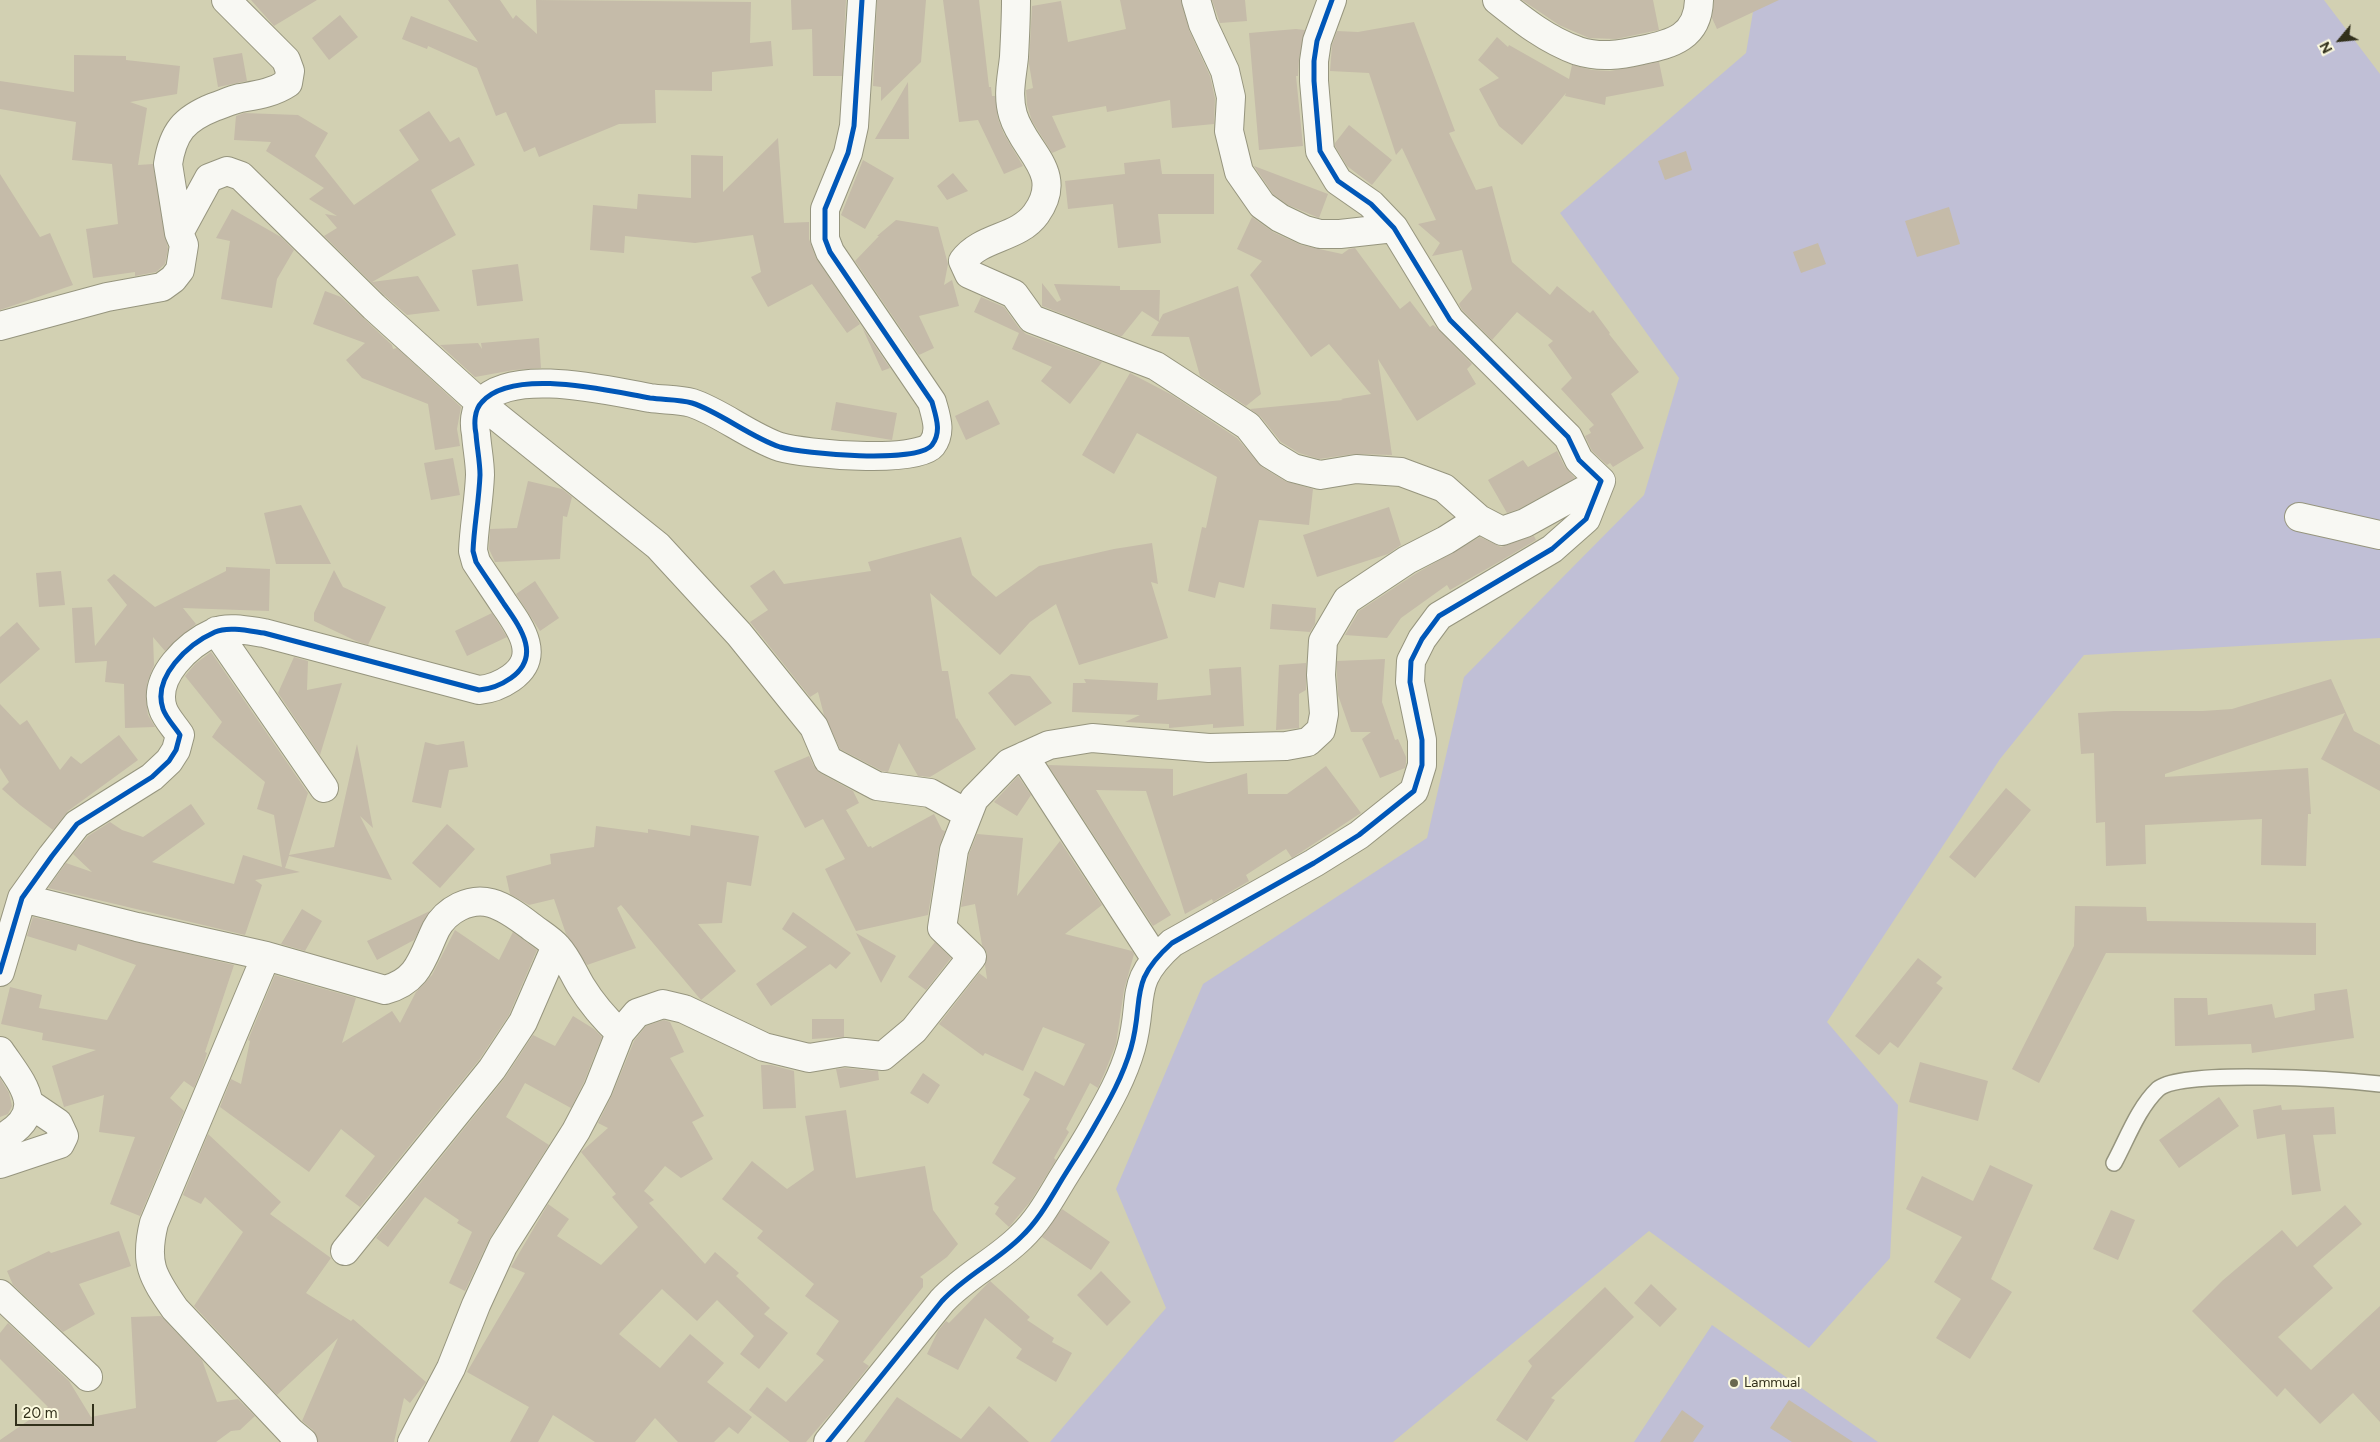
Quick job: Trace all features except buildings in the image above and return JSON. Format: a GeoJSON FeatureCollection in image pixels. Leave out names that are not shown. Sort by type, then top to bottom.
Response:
{"type":"FeatureCollection","features":[{"type":"Feature","properties":{"kind":"street"},"geometry":{"type":"LineString","coordinates":[[0,326],[107,296],[162,287],[180,270],[184,245],[180,233],[168,164],[175,138],[181,127],[200,112],[236,99],[277,91],[288,83],[290,70],[286,60],[226,0]]}},
{"type":"Feature","properties":{"kind":"street"},"geometry":{"type":"LineString","coordinates":[[0,972],[22,898],[77,824],[152,777],[170,762],[180,735],[163,709],[162,697],[165,680],[169,669],[178,658],[216,631],[236,630],[264,633],[479,690],[492,689],[517,674],[526,663],[527,654],[524,636],[476,562],[473,551],[480,476],[476,414],[480,403],[490,394],[503,388],[520,385],[557,384],[590,387],[692,403],[765,441],[795,450],[896,456],[918,454],[931,447],[938,436],[937,421],[932,402],[830,252],[825,239],[825,209],[848,153],[854,126],[862,0]]}},
{"type":"Feature","properties":{"kind":"street"},"geometry":{"type":"LineString","coordinates":[[1016,0],[1016,33],[1009,91],[1013,114],[1020,132],[1045,169],[1046,192],[1043,204],[1023,227],[971,250],[963,261],[969,274],[1014,294],[1032,319],[1156,366],[1248,426],[1270,454],[1293,468],[1320,475],[1356,468],[1401,472],[1444,488],[1478,519],[1502,531],[1525,523],[1601,481]]}},
{"type":"Feature","properties":{"kind":"street"},"geometry":{"type":"LineString","coordinates":[[1196,0],[1203,24],[1226,71],[1231,97],[1229,131],[1239,172],[1262,205],[1280,218],[1304,230],[1320,234],[1340,234],[1394,228]]}},
{"type":"Feature","properties":{"kind":"street"},"geometry":{"type":"LineString","coordinates":[[1332,0],[1317,41],[1314,61],[1320,151],[1338,181],[1371,204],[1394,228],[1450,320],[1568,437],[1579,460],[1601,481]]}},
{"type":"Feature","properties":{"kind":"street"},"geometry":{"type":"LineString","coordinates":[[1497,0],[1523,21],[1560,43],[1592,54],[1608,56],[1672,44],[1691,26],[1699,0]]}},
{"type":"Feature","properties":{"kind":"street"},"geometry":{"type":"LineString","coordinates":[[180,233],[209,178],[227,171],[241,176],[374,308],[480,403],[658,546],[739,634],[814,727],[828,760],[877,786],[930,792],[968,814]]}},
{"type":"Feature","properties":{"kind":"street"},"geometry":{"type":"LineString","coordinates":[[828,1442],[953,1289],[1008,1249],[1039,1217],[1094,1128],[1117,1084],[1131,1047],[1138,996],[1145,973],[1155,958],[1172,943],[1314,863],[1359,835],[1414,791],[1422,765],[1422,740],[1410,682],[1412,661],[1422,639],[1439,616],[1552,549],[1586,519],[1601,481]]}},
{"type":"Feature","properties":{"kind":"street"},"geometry":{"type":"LineString","coordinates":[[2300,517],[2380,535]]}},
{"type":"Feature","properties":{"kind":"street"},"geometry":{"type":"LineString","coordinates":[[412,1442],[451,1368],[476,1305],[503,1246],[576,1131],[598,1089],[620,1033],[637,1013],[664,1004],[684,1009],[764,1047],[809,1058],[845,1052],[883,1056],[914,1030],[972,957],[942,928],[954,850],[974,798],[1009,763],[1050,744],[1092,738],[1209,748],[1286,746],[1308,742],[1321,730],[1324,714],[1321,675],[1323,641],[1347,600],[1407,560],[1446,540],[1478,519]]}},
{"type":"Feature","properties":{"kind":"street"},"geometry":{"type":"LineString","coordinates":[[216,631],[324,788]]}},
{"type":"Feature","properties":{"kind":"street"},"geometry":{"type":"LineString","coordinates":[[1024,756],[1155,958]]}},
{"type":"Feature","properties":{"kind":"street"},"geometry":{"type":"LineString","coordinates":[[22,898],[137,927],[266,956],[386,990],[400,986],[412,977],[440,922],[457,907],[475,902],[491,903],[518,917],[556,946],[569,962],[581,986],[599,1013],[620,1033]]}},
{"type":"Feature","properties":{"kind":"street"},"geometry":{"type":"LineString","coordinates":[[345,1251],[492,1069],[524,1022],[556,946]]}},
{"type":"Feature","properties":{"kind":"street"},"geometry":{"type":"LineString","coordinates":[[266,956],[154,1223],[150,1239],[149,1263],[159,1286],[175,1309],[291,1432],[303,1442]]}},
{"type":"Feature","properties":{"kind":"street"},"geometry":{"type":"LineString","coordinates":[[0,1051],[26,1091],[30,1104],[28,1114],[20,1124],[11,1133],[0,1139]]}},
{"type":"Feature","properties":{"kind":"street"},"geometry":{"type":"LineString","coordinates":[[0,1164],[60,1144],[64,1136],[58,1124],[30,1104]]}},
{"type":"Feature","properties":{"kind":"street"},"geometry":{"type":"LineString","coordinates":[[0,1294],[88,1378]]}},
{"type":"Feature","properties":{"kind":"lane"},"geometry":{"type":"LineString","coordinates":[[2114,1163],[2147,1102],[2160,1087],[2182,1079],[2306,1077],[2380,1084]]}},
{"type":"Feature","properties":{"kind":"shaded area"},"geometry":{"type":"Polygon","coordinates":[[[1755,0],[2324,0],[2380,74],[2380,638],[2084,655],[2000,759],[1827,1022],[1898,1105],[1890,1258],[1809,1348],[1649,1231],[1393,1442],[1050,1442],[1166,1308],[1116,1189],[1203,984],[1427,838],[1464,677],[1644,495],[1679,378],[1560,213],[1746,53],[1755,0]]]}},
{"type":"Feature","properties":{"kind":"shaded area","name":"Lammual"},"geometry":{"type":"Polygon","coordinates":[[[1712,1325],[1878,1442],[1634,1442],[1712,1325]]]}},
{"type":"Feature","properties":{"kind":"cycle path"},"geometry":{"type":"LineString","coordinates":[[0,972],[22,898],[77,824],[152,777],[169,761],[176,750],[180,735],[163,709],[161,697],[163,685],[175,663],[184,653],[205,637],[226,629],[264,633],[479,690],[500,685],[520,669],[527,651],[525,641],[516,622],[476,562],[473,551],[480,475],[475,417],[479,405],[496,391],[516,386],[562,384],[650,398],[677,400],[703,407],[769,443],[793,450],[859,456],[884,456],[922,451],[932,445],[937,435],[932,402],[830,252],[825,239],[825,209],[848,153],[854,126],[862,0]]}},
{"type":"Feature","properties":{"kind":"cycle path"},"geometry":{"type":"LineString","coordinates":[[828,1442],[942,1301],[961,1284],[1012,1246],[1027,1231],[1043,1210],[1090,1134],[1120,1078],[1131,1048],[1143,981],[1158,957],[1172,943],[1314,863],[1359,835],[1414,791],[1422,765],[1422,740],[1410,682],[1411,661],[1422,639],[1439,616],[1552,549],[1586,519],[1601,481],[1579,460],[1568,437],[1450,320],[1394,228],[1371,204],[1338,181],[1320,151],[1314,61],[1317,41],[1332,0]]}},
{"type":"Feature","properties":{"kind":"place","name":"Lammual"},"geometry":{"type":"Point","coordinates":[1734,1383]}}]}
